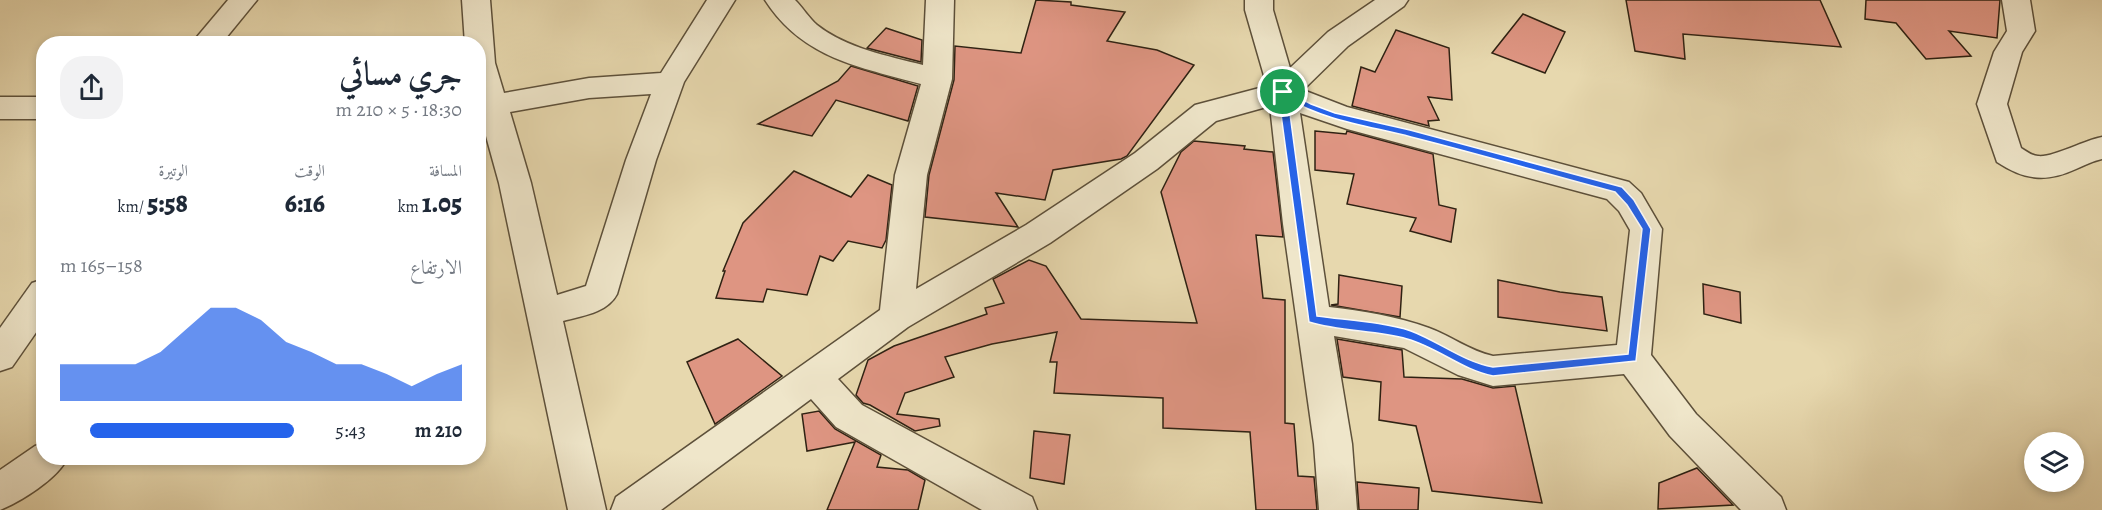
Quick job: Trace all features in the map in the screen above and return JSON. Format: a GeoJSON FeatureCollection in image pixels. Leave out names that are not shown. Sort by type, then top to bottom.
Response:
{"type":"FeatureCollection","features":[{"type":"Feature","properties":{"kind":"street"},"geometry":{"type":"LineString","coordinates":[[212,36],[243,0]]}},
{"type":"Feature","properties":{"kind":"street"},"geometry":{"type":"LineString","coordinates":[[476,0],[478,36]]}},
{"type":"Feature","properties":{"kind":"street"},"geometry":{"type":"LineString","coordinates":[[544,313],[592,299],[600,294],[641,160],[670,82],[721,0]]}},
{"type":"Feature","properties":{"kind":"street"},"geometry":{"type":"LineString","coordinates":[[779,0],[792,17],[812,36],[850,52],[937,79]]}},
{"type":"Feature","properties":{"kind":"street"},"geometry":{"type":"LineString","coordinates":[[896,317],[911,175],[937,79],[940,0]]}},
{"type":"Feature","properties":{"kind":"street"},"geometry":{"type":"LineString","coordinates":[[630,510],[896,317],[1038,234],[1146,161],[1206,113],[1283,92],[1338,39],[1395,0]]}},
{"type":"Feature","properties":{"kind":"street"},"geometry":{"type":"LineString","coordinates":[[2016,0],[2021,31],[2008,52],[1992,104],[2008,154],[2029,166],[2047,169],[2093,149],[2102,148]]}},
{"type":"Feature","properties":{"kind":"street"},"geometry":{"type":"LineString","coordinates":[[1254,3],[1283,92],[1313,319],[1333,444],[1338,510]]}},
{"type":"Feature","properties":{"kind":"street"},"geometry":{"type":"LineString","coordinates":[[490,123],[589,88],[670,82]]}},
{"type":"Feature","properties":{"kind":"street"},"geometry":{"type":"LineString","coordinates":[[1283,92],[1308,106],[1334,116],[1410,133],[1618,190],[1630,202],[1647,229],[1633,358],[1683,425],[1767,510]]}},
{"type":"Feature","properties":{"kind":"street"},"geometry":{"type":"LineString","coordinates":[[486,99],[490,123],[515,183],[587,510]]}},
{"type":"Feature","properties":{"kind":"street"},"geometry":{"type":"LineString","coordinates":[[0,108],[36,108]]}},
{"type":"Feature","properties":{"kind":"street"},"geometry":{"type":"LineString","coordinates":[[0,356],[36,304]]}},
{"type":"Feature","properties":{"kind":"street"},"geometry":{"type":"LineString","coordinates":[[1313,319],[1407,334],[1480,369],[1493,371],[1633,358]]}},
{"type":"Feature","properties":{"kind":"street"},"geometry":{"type":"LineString","coordinates":[[812,376],[849,416],[1018,510]]}},
{"type":"Feature","properties":{"kind":"street"},"geometry":{"type":"LineString","coordinates":[[0,492],[38,465]]}},
{"type":"Feature","properties":{"kind":"building"},"geometry":{"type":"Polygon","coordinates":[[[1036,0],[1071,2],[1071,5],[1125,12],[1107,41],[1157,50],[1194,65],[1127,156],[1121,159],[1053,170],[1045,200],[996,193],[1018,227],[925,217],[929,175],[954,80],[955,46],[1021,53],[1036,0]]]}},
{"type":"Feature","properties":{"kind":"building"},"geometry":{"type":"Polygon","coordinates":[[[1626,0],[1820,0],[1841,47],[1683,34],[1685,59],[1635,51],[1626,0]]]}},
{"type":"Feature","properties":{"kind":"building"},"geometry":{"type":"Polygon","coordinates":[[[1866,0],[2000,0],[1997,38],[1949,31],[1971,56],[1926,59],[1896,23],[1865,19],[1866,0]]]}},
{"type":"Feature","properties":{"kind":"building"},"geometry":{"type":"Polygon","coordinates":[[[1523,14],[1565,32],[1545,73],[1492,53],[1523,14]]]}},
{"type":"Feature","properties":{"kind":"building"},"geometry":{"type":"Polygon","coordinates":[[[886,28],[922,40],[921,62],[867,48],[886,28]]]}},
{"type":"Feature","properties":{"kind":"building"},"geometry":{"type":"Polygon","coordinates":[[[1396,30],[1449,48],[1452,100],[1428,97],[1439,120],[1428,121],[1429,126],[1352,106],[1361,67],[1375,72],[1396,30]]]}},
{"type":"Feature","properties":{"kind":"building"},"geometry":{"type":"Polygon","coordinates":[[[851,66],[918,86],[908,121],[836,100],[812,136],[758,124],[838,81],[851,66]]]}},
{"type":"Feature","properties":{"kind":"building"},"geometry":{"type":"Polygon","coordinates":[[[1315,131],[1346,134],[1347,131],[1433,154],[1439,205],[1456,209],[1451,242],[1410,231],[1416,218],[1347,204],[1354,174],[1315,170],[1315,131]]]}},
{"type":"Feature","properties":{"kind":"building"},"geometry":{"type":"Polygon","coordinates":[[[1194,141],[1245,146],[1244,149],[1273,152],[1283,237],[1256,235],[1263,298],[1285,300],[1285,423],[1294,424],[1298,476],[1314,477],[1317,510],[1256,510],[1250,432],[1163,428],[1163,398],[1054,393],[1057,362],[1050,362],[1057,332],[992,344],[945,357],[954,377],[905,393],[897,414],[939,419],[940,426],[915,431],[863,403],[856,395],[868,360],[894,346],[987,314],[985,308],[1004,303],[993,279],[1029,260],[1046,266],[1081,319],[1197,323],[1161,192],[1181,152],[1194,141]]]}},
{"type":"Feature","properties":{"kind":"building"},"geometry":{"type":"Polygon","coordinates":[[[794,171],[851,197],[868,175],[892,185],[886,240],[882,248],[848,241],[833,261],[820,256],[807,295],[767,289],[763,302],[716,298],[725,271],[723,271],[743,223],[794,171]]]}},
{"type":"Feature","properties":{"kind":"building"},"geometry":{"type":"Polygon","coordinates":[[[1339,275],[1402,286],[1400,317],[1331,305],[1338,304],[1339,275]]]}},
{"type":"Feature","properties":{"kind":"building"},"geometry":{"type":"Polygon","coordinates":[[[1498,280],[1560,292],[1602,297],[1607,331],[1498,317],[1498,280]]]}},
{"type":"Feature","properties":{"kind":"building"},"geometry":{"type":"Polygon","coordinates":[[[1703,284],[1740,292],[1741,323],[1704,314],[1703,284]]]}},
{"type":"Feature","properties":{"kind":"building"},"geometry":{"type":"Polygon","coordinates":[[[738,339],[782,376],[715,424],[687,362],[738,339]]]}},
{"type":"Feature","properties":{"kind":"building"},"geometry":{"type":"Polygon","coordinates":[[[1337,339],[1402,350],[1404,377],[1462,379],[1493,388],[1515,386],[1542,503],[1432,491],[1416,426],[1379,420],[1381,382],[1343,377],[1337,339]]]}},
{"type":"Feature","properties":{"kind":"building"},"geometry":{"type":"Polygon","coordinates":[[[819,411],[835,429],[881,455],[877,467],[908,470],[925,480],[918,510],[827,510],[855,442],[807,451],[802,414],[819,411]]]}},
{"type":"Feature","properties":{"kind":"building"},"geometry":{"type":"Polygon","coordinates":[[[1034,431],[1070,435],[1064,484],[1030,478],[1034,431]]]}},
{"type":"Feature","properties":{"kind":"building"},"geometry":{"type":"Polygon","coordinates":[[[1697,468],[1733,505],[1658,509],[1659,483],[1697,468]]]}},
{"type":"Feature","properties":{"kind":"building"},"geometry":{"type":"Polygon","coordinates":[[[1357,482],[1419,488],[1418,510],[1359,510],[1357,482]]]}},
{"type":"Feature","properties":{"kind":"route"},"geometry":{"type":"LineString","coordinates":[[1283,92],[1308,106],[1334,116],[1410,133],[1618,190],[1630,202],[1647,229],[1633,358],[1493,371],[1480,369],[1407,334],[1313,319],[1283,92]]}}]}
